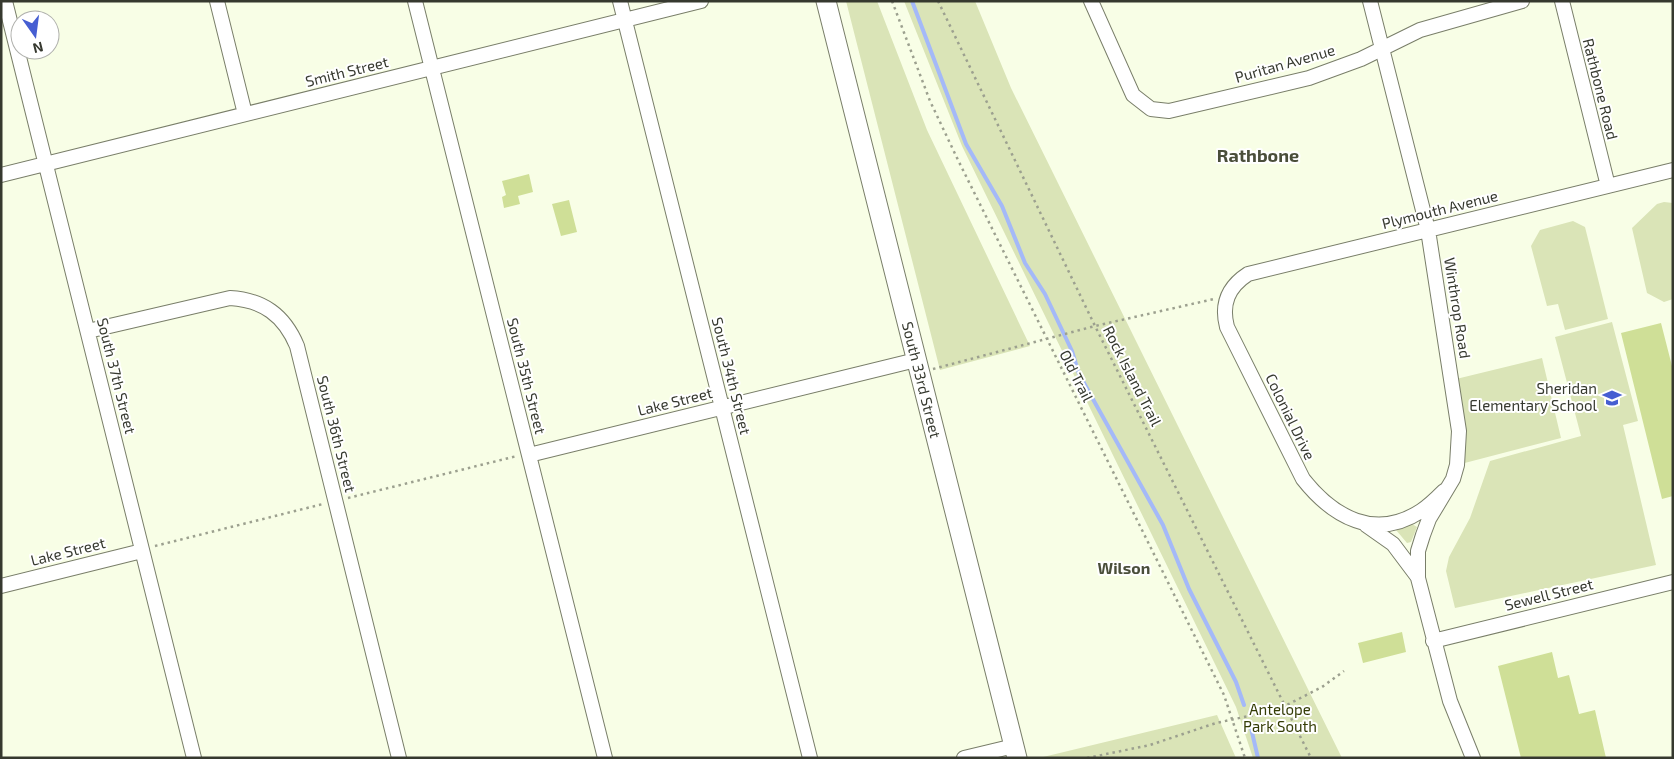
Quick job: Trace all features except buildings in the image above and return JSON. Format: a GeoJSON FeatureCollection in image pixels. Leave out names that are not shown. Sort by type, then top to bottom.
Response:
{"type":"FeatureCollection","features":[{"type":"Feature","properties":{"kind":"main road","name":"South 33rd Street"},"geometry":{"type":"LineString","coordinates":[[826,1],[1015,752]]}},
{"type":"Feature","properties":{"kind":"street","name":"South 37th Street"},"geometry":{"type":"LineString","coordinates":[[5,1],[194,758]]}},
{"type":"Feature","properties":{"kind":"street"},"geometry":{"type":"LineString","coordinates":[[216,1],[245,114]]}},
{"type":"Feature","properties":{"kind":"street","name":"South 35th Street"},"geometry":{"type":"LineString","coordinates":[[415,1],[605,758]]}},
{"type":"Feature","properties":{"kind":"street","name":"South 34th Street"},"geometry":{"type":"LineString","coordinates":[[620,1],[810,758]]}},
{"type":"Feature","properties":{"kind":"street","name":"Smith Street"},"geometry":{"type":"LineString","coordinates":[[1,175],[700,1]]}},
{"type":"Feature","properties":{"kind":"street","name":"Puritan Avenue"},"geometry":{"type":"LineString","coordinates":[[1091,1],[1129,88],[1139,102],[1151,109],[1169,112],[1309,78],[1382,49],[1420,30],[1447,20],[1522,1]]}},
{"type":"Feature","properties":{"kind":"street","name":"Winthrop Road"},"geometry":{"type":"LineString","coordinates":[[1370,1],[1428,230],[1459,431],[1458,465],[1429,519],[1420,543],[1416,564],[1433,641],[1454,712],[1473,758]]}},
{"type":"Feature","properties":{"kind":"street","name":"Rathbone Road"},"geometry":{"type":"LineString","coordinates":[[1562,1],[1608,186]]}},
{"type":"Feature","properties":{"kind":"street","name":"Plymouth Avenue"},"geometry":{"type":"LineString","coordinates":[[1227,297],[1237,281],[1248,274],[1673,170]]}},
{"type":"Feature","properties":{"kind":"street","name":"Colonial Drive"},"geometry":{"type":"LineString","coordinates":[[1227,297],[1224,315],[1227,327],[1303,479],[1314,494],[1337,513],[1363,523],[1393,544],[1418,578]]}},
{"type":"Feature","properties":{"kind":"street","name":"South 36th Street"},"geometry":{"type":"LineString","coordinates":[[88,331],[230,298],[246,299],[261,304],[284,321],[297,346],[399,758]]}},
{"type":"Feature","properties":{"kind":"street","name":"Lake Street"},"geometry":{"type":"LineString","coordinates":[[529,455],[722,408],[917,366]]}},
{"type":"Feature","properties":{"kind":"street","name":"Colonial Drive"},"geometry":{"type":"LineString","coordinates":[[1363,523],[1381,524],[1403,520],[1422,511],[1444,491]]}},
{"type":"Feature","properties":{"kind":"street","name":"Lake Street"},"geometry":{"type":"LineString","coordinates":[[1,586],[142,551]]}},
{"type":"Feature","properties":{"kind":"street","name":"Sewell Street"},"geometry":{"type":"LineString","coordinates":[[1433,641],[1673,582]]}},
{"type":"Feature","properties":{"kind":"street"},"geometry":{"type":"LineString","coordinates":[[964,758],[1015,752]]}},
{"type":"Feature","properties":{"kind":"path","name":"Old Trail"},"geometry":{"type":"LineString","coordinates":[[892,1],[930,100],[1045,340],[1208,662],[1233,720],[1244,758]]}},
{"type":"Feature","properties":{"kind":"path","name":"Rock Island Trail"},"geometry":{"type":"LineString","coordinates":[[938,1],[1095,326],[1311,758]]}},
{"type":"Feature","properties":{"kind":"path"},"geometry":{"type":"LineString","coordinates":[[917,366],[1045,340],[1095,326],[1227,297]]}},
{"type":"Feature","properties":{"kind":"path"},"geometry":{"type":"LineString","coordinates":[[1087,758],[1150,745],[1216,723],[1266,714],[1322,688],[1344,670]]}},
{"type":"Feature","properties":{"kind":"green space"},"geometry":{"type":"Polygon","coordinates":[[[846,1],[877,1],[927,130],[1030,346],[940,370],[846,1]]]}},
{"type":"Feature","properties":{"kind":"green space","name":"Antelope Park South"},"geometry":{"type":"Polygon","coordinates":[[[904,1],[975,1],[1011,88],[1342,758],[1253,758],[1236,707],[962,146],[904,1]]]}},
{"type":"Feature","properties":{"kind":"green space"},"geometry":{"type":"Polygon","coordinates":[[[1664,202],[1673,203],[1673,299],[1664,302],[1647,293],[1632,228],[1657,204],[1664,202]]]}},
{"type":"Feature","properties":{"kind":"green space"},"geometry":{"type":"Polygon","coordinates":[[[1573,221],[1585,227],[1608,319],[1565,330],[1558,304],[1547,306],[1531,246],[1540,230],[1573,221]]]}},
{"type":"Feature","properties":{"kind":"green space"},"geometry":{"type":"Polygon","coordinates":[[[1612,322],[1638,421],[1623,425],[1656,565],[1455,608],[1446,571],[1449,557],[1470,518],[1490,461],[1581,436],[1555,337],[1612,322]]]}},
{"type":"Feature","properties":{"kind":"green space"},"geometry":{"type":"Polygon","coordinates":[[[1542,358],[1561,438],[1457,465],[1452,380],[1542,358]]]}},
{"type":"Feature","properties":{"kind":"green space"},"geometry":{"type":"Polygon","coordinates":[[[1412,524],[1417,527],[1411,542],[1407,543],[1396,530],[1412,524]]]}},
{"type":"Feature","properties":{"kind":"green space","name":"Antelope Park South"},"geometry":{"type":"Polygon","coordinates":[[[1217,715],[1236,758],[1039,758],[1217,715]]]}},
{"type":"Feature","properties":{"kind":"waterway"},"geometry":{"type":"LineString","coordinates":[[912,1],[966,144],[1002,206],[1025,263],[1045,294],[1072,351],[1079,374],[1163,525],[1189,589],[1236,682],[1244,705]]}},
{"type":"Feature","properties":{"kind":"waterway"},"geometry":{"type":"LineString","coordinates":[[1251,728],[1258,758]]}},
{"type":"Feature","properties":{"kind":"place","name":"Sheridan Elementary School"},"geometry":{"type":"Point","coordinates":[1612,398]}},
{"type":"Feature","properties":{"kind":"district","name":"Rathbone"},"geometry":{"type":"Point","coordinates":[1258,156]}},
{"type":"Feature","properties":{"kind":"district","name":"Wilson"},"geometry":{"type":"Point","coordinates":[1124,568]}}]}
